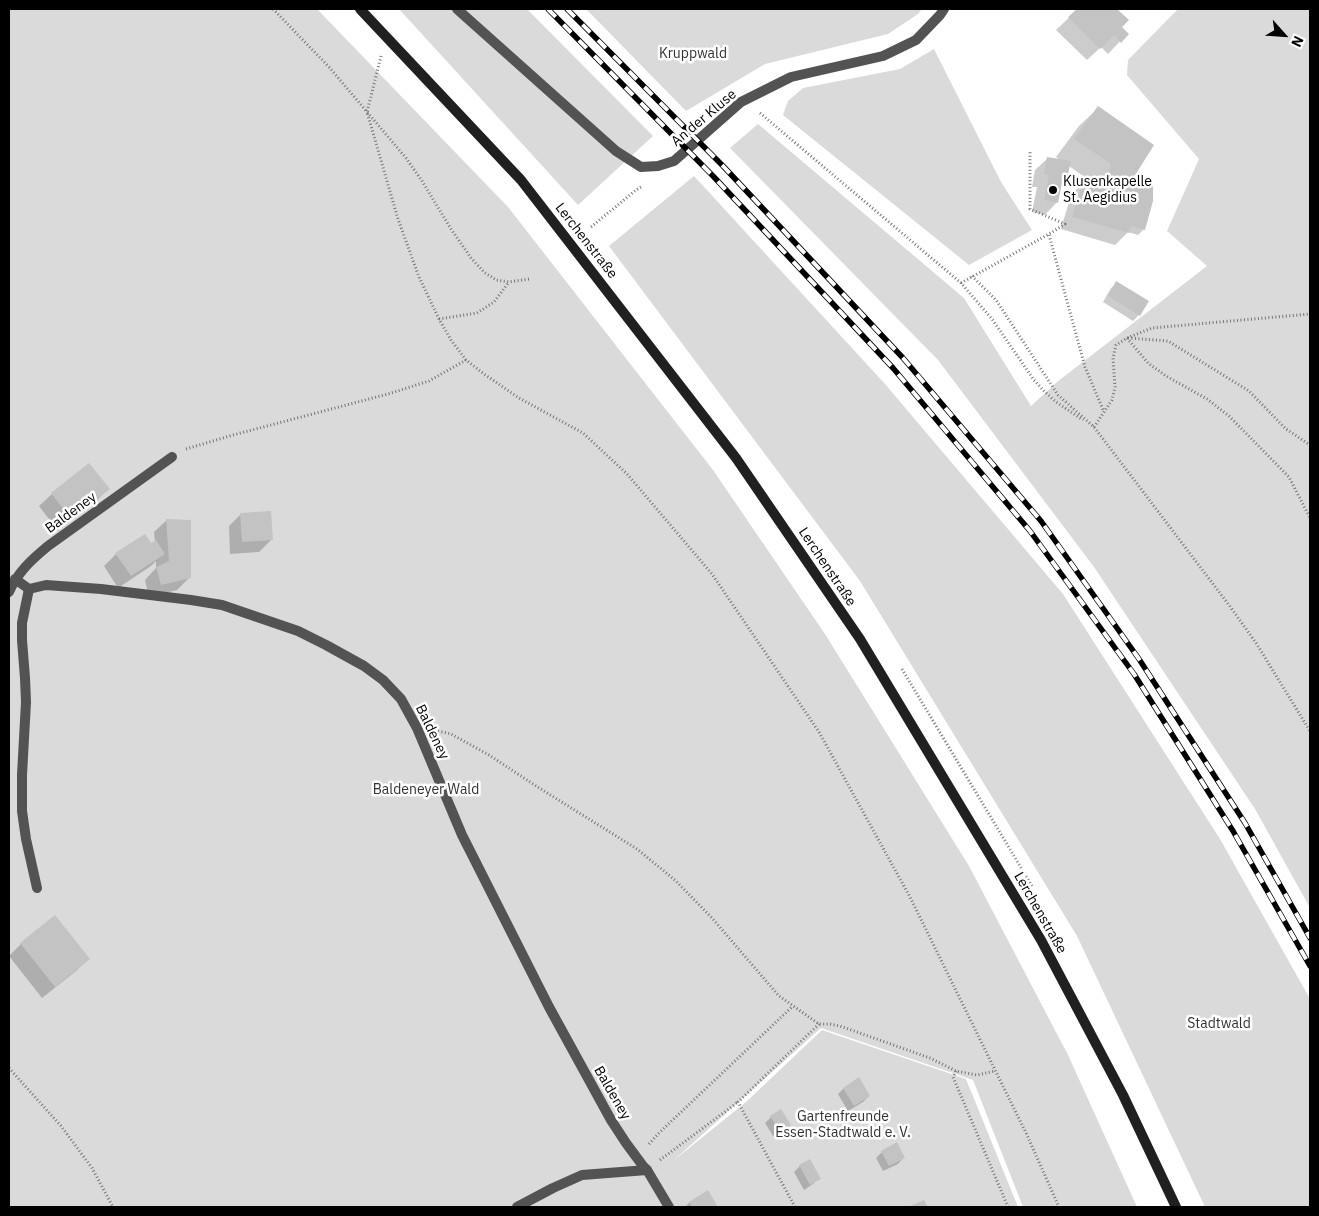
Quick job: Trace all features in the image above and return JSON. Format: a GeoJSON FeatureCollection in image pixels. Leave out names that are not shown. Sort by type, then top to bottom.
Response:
{"type":"FeatureCollection","features":[{"type":"Feature","properties":{"kind":"main road","name":"Lerchenstraße"},"geometry":{"type":"LineString","coordinates":[[360,9],[521,180],[736,458],[860,639],[1041,940],[1123,1095],[1176,1207]]}},
{"type":"Feature","properties":{"kind":"street","name":"An der Kluse"},"geometry":{"type":"LineString","coordinates":[[457,9],[616,151],[641,167],[658,166],[674,161],[741,102],[791,77],[883,56],[916,40],[944,9]]}},
{"type":"Feature","properties":{"kind":"street","name":"Baldeney"},"geometry":{"type":"LineString","coordinates":[[9,592],[15,579],[48,546],[172,457]]}},
{"type":"Feature","properties":{"kind":"street"},"geometry":{"type":"LineString","coordinates":[[15,579],[30,588],[22,624],[26,678],[22,811],[37,888]]}},
{"type":"Feature","properties":{"kind":"street","name":"Baldeney"},"geometry":{"type":"LineString","coordinates":[[30,588],[46,585],[101,589],[222,605],[298,631],[364,666],[383,680],[400,699],[416,728],[462,835],[549,1007],[611,1120],[645,1168],[669,1207]]}},
{"type":"Feature","properties":{"kind":"street"},"geometry":{"type":"LineString","coordinates":[[517,1207],[582,1175],[645,1168]]}},
{"type":"Feature","properties":{"kind":"path"},"geometry":{"type":"LineString","coordinates":[[273,9],[329,67],[406,158],[451,229],[471,258],[484,272],[496,280],[509,282],[529,279]]}},
{"type":"Feature","properties":{"kind":"path"},"geometry":{"type":"LineString","coordinates":[[386,36],[367,112],[398,219],[419,277],[451,340],[466,360],[519,398],[583,433],[627,474],[712,574],[819,732],[910,897],[1027,1135],[1059,1207]]}},
{"type":"Feature","properties":{"kind":"path"},"geometry":{"type":"LineString","coordinates":[[756,110],[961,283],[981,304],[1034,380],[1044,391],[1056,402],[1094,427]]}},
{"type":"Feature","properties":{"kind":"path"},"geometry":{"type":"LineString","coordinates":[[961,283],[1065,224],[1030,209],[1030,152]]}},
{"type":"Feature","properties":{"kind":"path"},"geometry":{"type":"LineString","coordinates":[[591,227],[636,190]]}},
{"type":"Feature","properties":{"kind":"path"},"geometry":{"type":"LineString","coordinates":[[1049,234],[1085,368],[1104,413]]}},
{"type":"Feature","properties":{"kind":"path"},"geometry":{"type":"LineString","coordinates":[[972,276],[996,300],[1058,395],[1094,427],[1256,643],[1310,731]]}},
{"type":"Feature","properties":{"kind":"path"},"geometry":{"type":"LineString","coordinates":[[439,319],[477,313],[494,302],[509,282]]}},
{"type":"Feature","properties":{"kind":"path"},"geometry":{"type":"LineString","coordinates":[[1094,427],[1112,400],[1115,387],[1113,358],[1116,345],[1127,338],[1152,328],[1310,314]]}},
{"type":"Feature","properties":{"kind":"path"},"geometry":{"type":"LineString","coordinates":[[1127,338],[1168,341],[1249,391],[1286,429],[1310,445]]}},
{"type":"Feature","properties":{"kind":"path"},"geometry":{"type":"LineString","coordinates":[[1127,338],[1148,363],[1166,376],[1207,399],[1229,416],[1289,477],[1310,518]]}},
{"type":"Feature","properties":{"kind":"path"},"geometry":{"type":"LineString","coordinates":[[172,457],[189,447],[388,394],[429,381],[466,360]]}},
{"type":"Feature","properties":{"kind":"path"},"geometry":{"type":"LineString","coordinates":[[416,728],[451,734],[489,755],[637,849],[676,881],[712,918],[779,996],[819,1024],[840,1026],[930,1058],[968,1074],[977,1075],[995,1070]]}},
{"type":"Feature","properties":{"kind":"path"},"geometry":{"type":"LineString","coordinates":[[645,1168],[649,1144],[793,1006]]}},
{"type":"Feature","properties":{"kind":"path"},"geometry":{"type":"LineString","coordinates":[[645,1168],[738,1102],[819,1024]]}},
{"type":"Feature","properties":{"kind":"path"},"geometry":{"type":"LineString","coordinates":[[9,1068],[61,1126],[92,1168],[113,1207]]}},
{"type":"Feature","properties":{"kind":"path"},"geometry":{"type":"LineString","coordinates":[[956,1070],[953,1077],[1008,1207]]}},
{"type":"Feature","properties":{"kind":"path"},"geometry":{"type":"LineString","coordinates":[[738,1102],[795,1207]]}},
{"type":"Feature","properties":{"kind":"green space","name":"Baldeneyer Wald"},"geometry":{"type":"Polygon","coordinates":[[[9,9],[317,9],[508,207],[713,470],[825,634],[969,866],[1068,1055],[1137,1207],[1023,1207],[973,1080],[821,1028],[673,1161],[746,1102],[822,1030],[966,1079],[1018,1207],[9,1207],[9,9]]]}},
{"type":"Feature","properties":{"kind":"green space"},"geometry":{"type":"Polygon","coordinates":[[[399,9],[527,9],[653,136],[578,205],[399,9]]]}},
{"type":"Feature","properties":{"kind":"green space","name":"Kruppwald"},"geometry":{"type":"Polygon","coordinates":[[[586,9],[922,9],[918,14],[888,34],[765,64],[686,111],[586,9]]]}},
{"type":"Feature","properties":{"kind":"green space"},"geometry":{"type":"Polygon","coordinates":[[[1178,9],[1310,9],[1310,908],[1255,809],[1094,567],[938,360],[730,148],[758,124],[964,298],[1031,406],[1057,382],[1207,266],[1167,231],[1199,159],[1127,75],[1128,60],[1178,9]]]}},
{"type":"Feature","properties":{"kind":"green space"},"geometry":{"type":"Polygon","coordinates":[[[934,49],[1001,182],[1032,230],[969,265],[783,115],[788,101],[803,88],[900,69],[934,49]]]}},
{"type":"Feature","properties":{"kind":"green space","name":"Stadtwald"},"geometry":{"type":"Polygon","coordinates":[[[694,176],[885,384],[1063,594],[1220,839],[1310,999],[1310,1207],[1205,1207],[1077,936],[860,581],[609,246],[694,176]]]}},
{"type":"Feature","properties":{"kind":"building"},"geometry":{"type":"Polygon","coordinates":[[[1077,9],[1117,9],[1129,20],[1122,27],[1129,34],[1121,43],[1114,35],[1100,49],[1068,17],[1077,9]]]}},
{"type":"Feature","properties":{"kind":"building"},"geometry":{"type":"Polygon","coordinates":[[[1098,106],[1154,145],[1134,177],[1153,183],[1153,201],[1145,230],[1131,226],[1129,233],[1072,217],[1083,182],[1105,188],[1111,164],[1074,139],[1098,106]]]}},
{"type":"Feature","properties":{"kind":"building","name":"Klusenkapelle St. Aegidius"},"geometry":{"type":"Polygon","coordinates":[[[1047,157],[1071,161],[1067,179],[1063,178],[1058,203],[1044,200],[1049,175],[1044,174],[1047,157]]]}},
{"type":"Feature","properties":{"kind":"building"},"geometry":{"type":"Polygon","coordinates":[[[1116,281],[1149,301],[1140,316],[1108,296],[1116,281]]]}},
{"type":"Feature","properties":{"kind":"building"},"geometry":{"type":"Polygon","coordinates":[[[89,463],[110,489],[71,519],[51,493],[89,463]]]}},
{"type":"Feature","properties":{"kind":"building"},"geometry":{"type":"Polygon","coordinates":[[[271,511],[273,540],[242,542],[240,513],[271,511]]]}},
{"type":"Feature","properties":{"kind":"building"},"geometry":{"type":"Polygon","coordinates":[[[166,519],[191,520],[191,578],[161,585],[156,567],[169,561],[166,519]]]}},
{"type":"Feature","properties":{"kind":"building"},"geometry":{"type":"Polygon","coordinates":[[[145,534],[151,543],[156,540],[165,554],[131,576],[115,553],[145,534]]]}},
{"type":"Feature","properties":{"kind":"building"},"geometry":{"type":"Polygon","coordinates":[[[55,915],[90,959],[55,987],[20,943],[55,915]]]}},
{"type":"Feature","properties":{"kind":"building"},"geometry":{"type":"Polygon","coordinates":[[[859,1077],[870,1096],[854,1106],[843,1088],[859,1077]]]}},
{"type":"Feature","properties":{"kind":"building"},"geometry":{"type":"Polygon","coordinates":[[[781,1109],[791,1125],[780,1132],[770,1116],[781,1109]]]}},
{"type":"Feature","properties":{"kind":"building"},"geometry":{"type":"Polygon","coordinates":[[[897,1142],[905,1158],[889,1166],[881,1151],[897,1142]]]}},
{"type":"Feature","properties":{"kind":"building"},"geometry":{"type":"Polygon","coordinates":[[[810,1159],[821,1179],[810,1185],[799,1165],[810,1159]]]}},
{"type":"Feature","properties":{"kind":"building"},"geometry":{"type":"Polygon","coordinates":[[[708,1190],[718,1207],[692,1207],[689,1202],[708,1190]]]}},
{"type":"Feature","properties":{"kind":"building"},"geometry":{"type":"Polygon","coordinates":[[[924,1200],[928,1207],[908,1207],[924,1200]]]}},
{"type":"Feature","properties":{"kind":"railway"},"geometry":{"type":"LineString","coordinates":[[548,9],[713,176],[893,368],[1030,531],[1134,674],[1233,831],[1310,966]]}},
{"type":"Feature","properties":{"kind":"railway"},"geometry":{"type":"LineString","coordinates":[[567,9],[723,166],[903,358],[1041,521],[1139,659],[1245,823],[1310,938]]}},
{"type":"Feature","properties":{"kind":"place","name":"Klusenkapelle St. Aegidius"},"geometry":{"type":"Point","coordinates":[1053,190]}},
{"type":"Feature","properties":{"kind":"park label","name":"Gartenfreunde Essen-Stadtwald e. V."},"geometry":{"type":"Point","coordinates":[843,1126]}}]}
